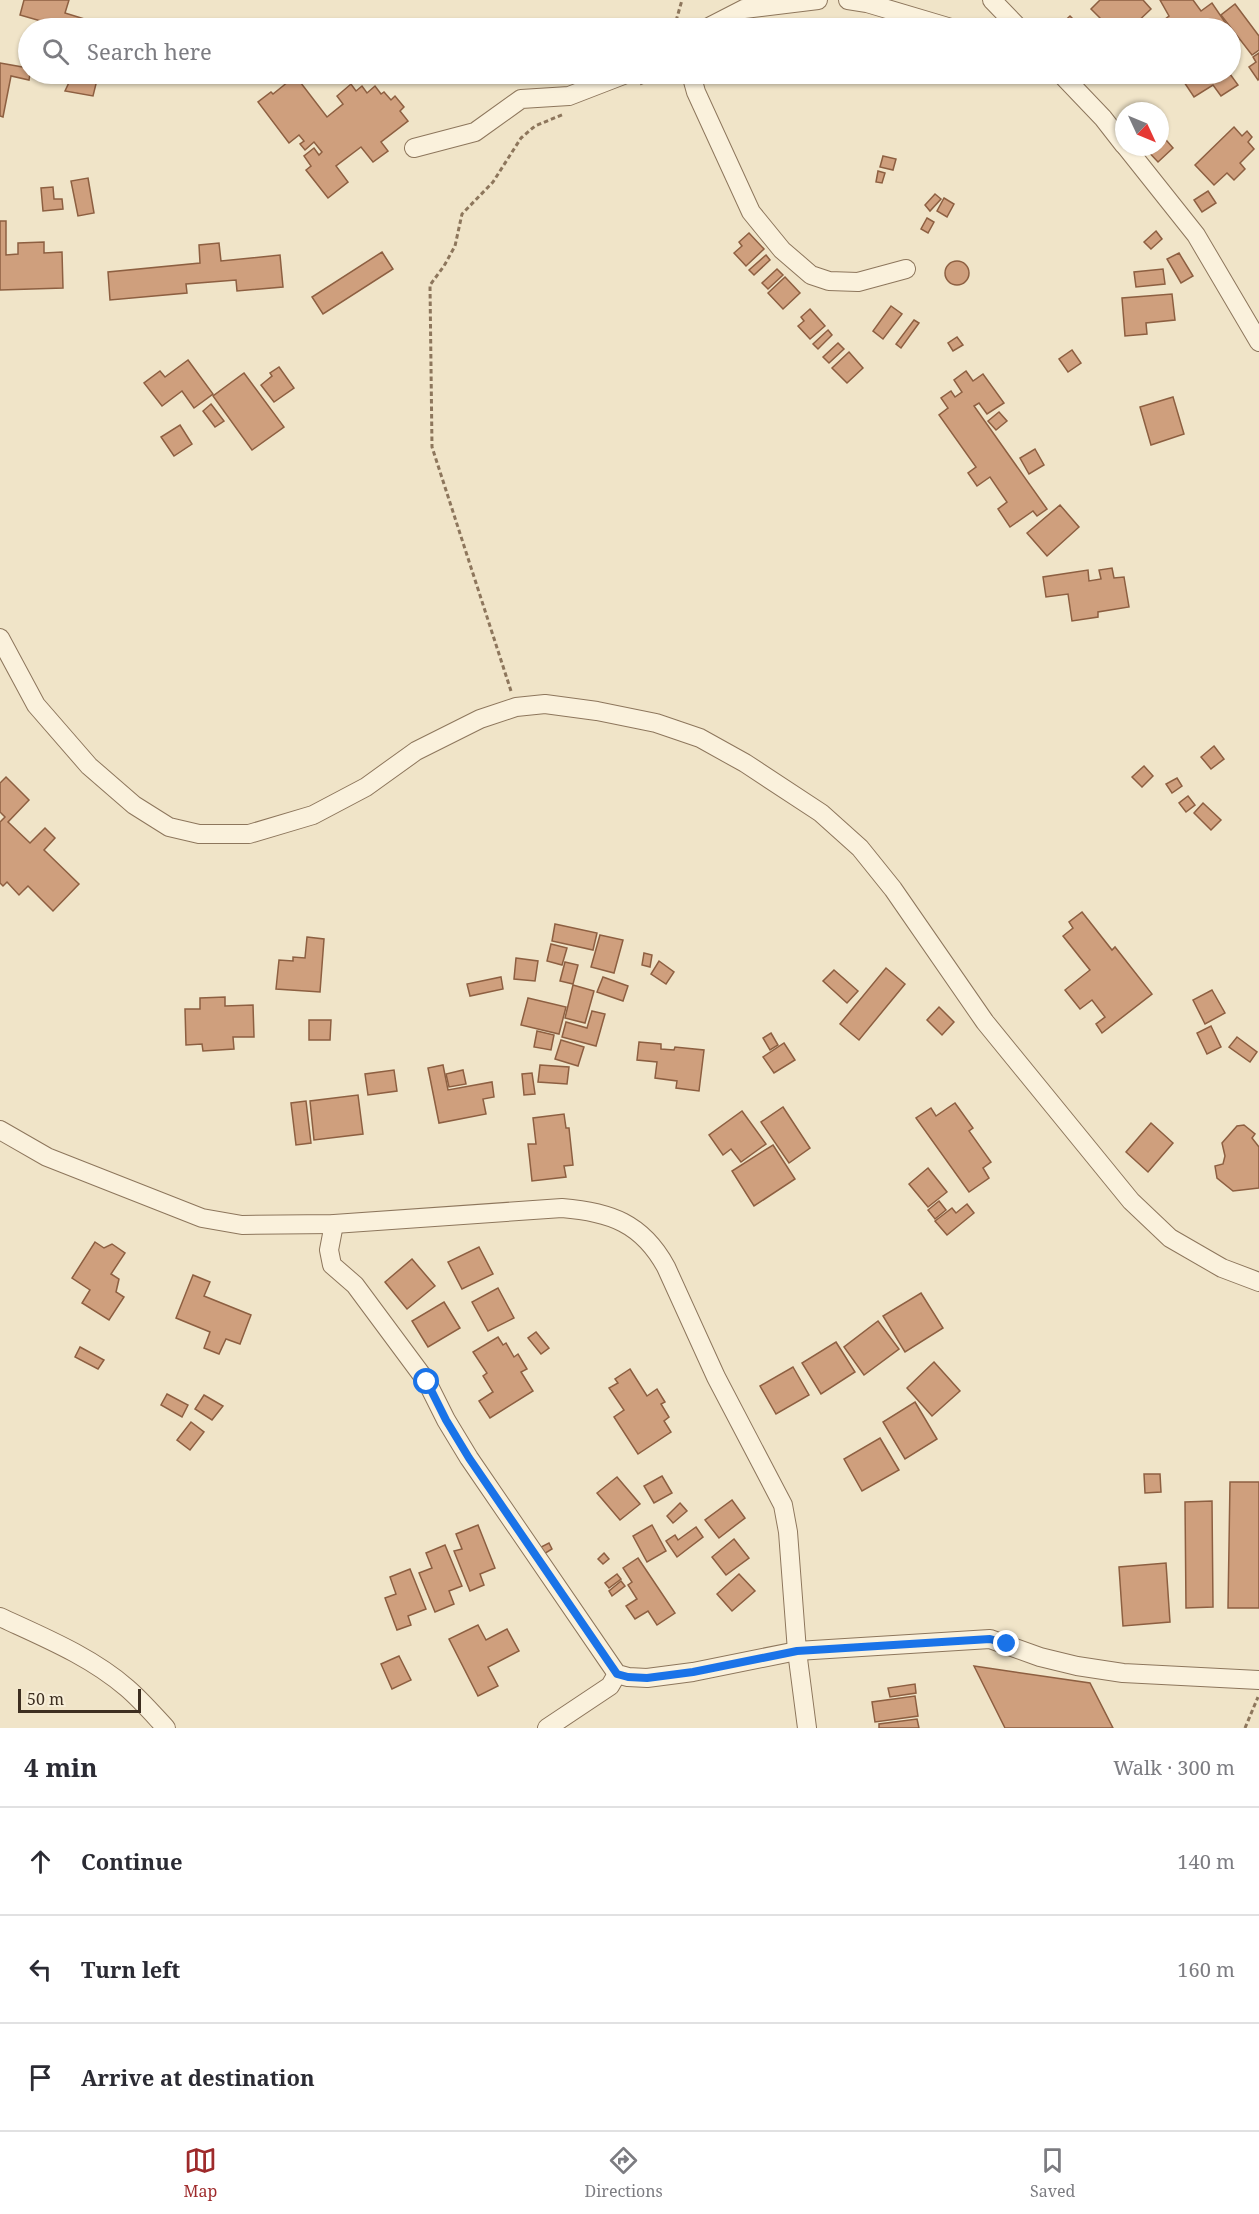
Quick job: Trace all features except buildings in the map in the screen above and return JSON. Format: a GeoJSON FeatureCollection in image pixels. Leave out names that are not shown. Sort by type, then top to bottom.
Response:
{"type":"FeatureCollection","features":[{"type":"Feature","properties":{"kind":"street"},"geometry":{"type":"LineString","coordinates":[[726,18],[744,9],[818,0]]}},
{"type":"Feature","properties":{"kind":"street"},"geometry":{"type":"LineString","coordinates":[[848,0],[867,3],[917,18]]}},
{"type":"Feature","properties":{"kind":"street"},"geometry":{"type":"LineString","coordinates":[[992,0],[1009,18]]}},
{"type":"Feature","properties":{"kind":"street"},"geometry":{"type":"LineString","coordinates":[[414,148],[475,132],[521,99],[569,96],[616,84]]}},
{"type":"Feature","properties":{"kind":"street"},"geometry":{"type":"LineString","coordinates":[[694,84],[751,212],[782,250],[811,275],[829,281],[858,282],[906,269]]}},
{"type":"Feature","properties":{"kind":"street"},"geometry":{"type":"LineString","coordinates":[[1070,84],[1115,134]]}},
{"type":"Feature","properties":{"kind":"street"},"geometry":{"type":"LineString","coordinates":[[1133,156],[1196,235],[1259,342]]}},
{"type":"Feature","properties":{"kind":"street"},"geometry":{"type":"LineString","coordinates":[[0,638],[36,705],[89,766],[134,805],[169,827],[199,834],[249,834],[313,816],[366,788],[416,751],[480,719],[516,707],[545,704],[597,711],[656,723],[700,738],[745,762],[821,813],[860,848],[893,889],[985,1022],[1131,1201],[1170,1238],[1222,1268],[1259,1282]]}},
{"type":"Feature","properties":{"kind":"street"},"geometry":{"type":"LineString","coordinates":[[0,1130],[47,1157],[202,1218],[242,1225],[334,1224],[562,1208],[598,1213],[620,1220],[634,1228],[658,1251],[716,1377],[783,1505],[788,1532],[797,1651],[807,1728]]}},
{"type":"Feature","properties":{"kind":"street"},"geometry":{"type":"LineString","coordinates":[[334,1224],[328,1250],[332,1264],[355,1286],[427,1382],[469,1458],[617,1674],[647,1678],[693,1672],[797,1651],[990,1639],[1040,1657],[1077,1666],[1123,1673],[1259,1680]]}},
{"type":"Feature","properties":{"kind":"street"},"geometry":{"type":"LineString","coordinates":[[0,1617],[69,1650],[99,1668],[125,1686],[166,1728]]}},
{"type":"Feature","properties":{"kind":"street"},"geometry":{"type":"LineString","coordinates":[[547,1728],[610,1686],[617,1674]]}},
{"type":"Feature","properties":{"kind":"path"},"geometry":{"type":"LineString","coordinates":[[677,18],[682,0]]}},
{"type":"Feature","properties":{"kind":"path"},"geometry":{"type":"LineString","coordinates":[[516,707],[432,447],[430,285],[455,246],[462,214],[493,182],[521,138],[535,126],[573,111]]}},
{"type":"Feature","properties":{"kind":"path"},"geometry":{"type":"LineString","coordinates":[[1245,1728],[1259,1696]]}},
{"type":"Feature","properties":{"kind":"route"},"geometry":{"type":"LineString","coordinates":[[427,1382],[469,1458],[617,1674],[647,1678],[693,1672],[797,1651],[990,1639],[1007,1644]]}}]}
